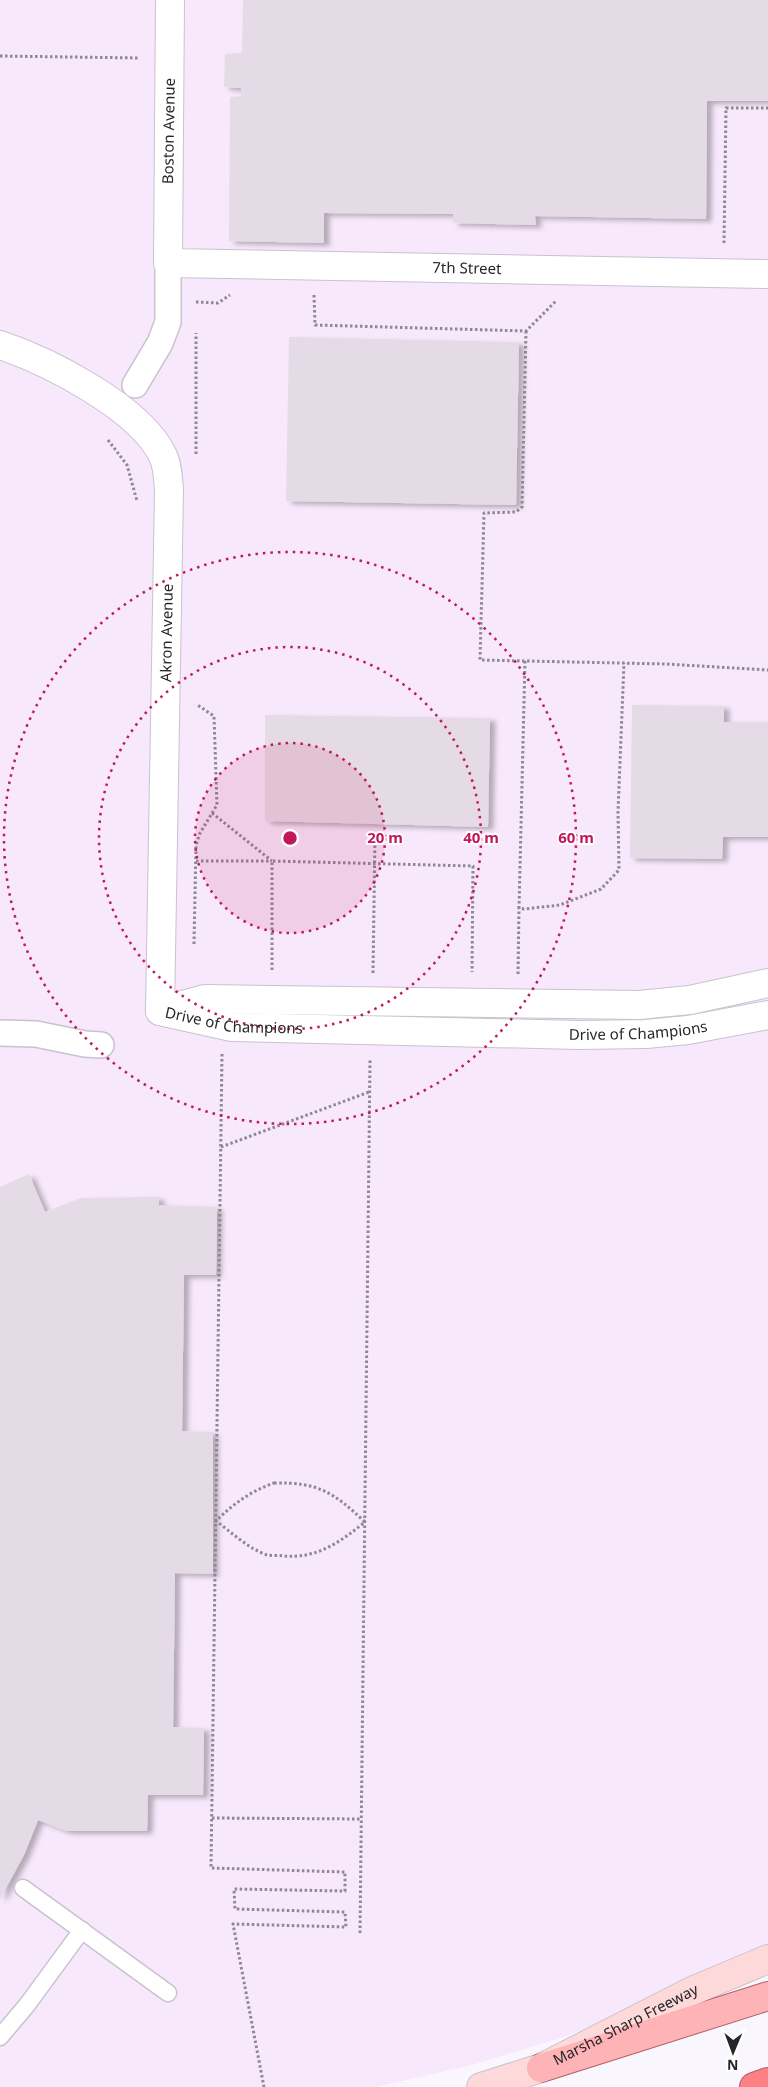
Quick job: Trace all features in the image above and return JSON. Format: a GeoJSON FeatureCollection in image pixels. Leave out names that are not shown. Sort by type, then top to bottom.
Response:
{"type":"FeatureCollection","features":[{"type":"Feature","properties":{"kind":"highway"},"geometry":{"type":"LineString","coordinates":[[754,2087],[768,2082]]}},
{"type":"Feature","properties":{"kind":"main road","name":"Marsha Sharp Freeway"},"geometry":{"type":"LineString","coordinates":[[481,2087],[541,2068],[692,1991],[768,1959]]}},
{"type":"Feature","properties":{"kind":"main road"},"geometry":{"type":"LineString","coordinates":[[541,2068],[768,1996]]}},
{"type":"Feature","properties":{"kind":"street","name":"Boston Avenue"},"geometry":{"type":"LineString","coordinates":[[168,263],[170,0]]}},
{"type":"Feature","properties":{"kind":"street","name":"7th Street"},"geometry":{"type":"LineString","coordinates":[[168,263],[768,274]]}},
{"type":"Feature","properties":{"kind":"street"},"geometry":{"type":"LineString","coordinates":[[135,386],[160,342],[168,322],[168,263]]}},
{"type":"Feature","properties":{"kind":"street","name":"Akron Avenue"},"geometry":{"type":"LineString","coordinates":[[0,345],[48,364],[113,404],[149,433],[164,457],[169,490],[160,1011]]}},
{"type":"Feature","properties":{"kind":"street","name":"Drive of Champions"},"geometry":{"type":"LineString","coordinates":[[160,1011],[205,1000],[639,1005],[690,1000],[768,983]]}},
{"type":"Feature","properties":{"kind":"street","name":"Drive of Champions"},"geometry":{"type":"LineString","coordinates":[[160,1011],[232,1028],[578,1035],[646,1034],[688,1030],[768,1015]]}},
{"type":"Feature","properties":{"kind":"street"},"geometry":{"type":"LineString","coordinates":[[0,1034],[36,1034],[86,1044],[101,1045]]}},
{"type":"Feature","properties":{"kind":"lane"},"geometry":{"type":"LineString","coordinates":[[23,1888],[168,1993]]}},
{"type":"Feature","properties":{"kind":"lane"},"geometry":{"type":"LineString","coordinates":[[0,2037],[27,2005],[82,1930]]}},
{"type":"Feature","properties":{"kind":"path"},"geometry":{"type":"LineString","coordinates":[[0,56],[141,58]]}},
{"type":"Feature","properties":{"kind":"path"},"geometry":{"type":"LineString","coordinates":[[724,244],[726,108],[768,108]]}},
{"type":"Feature","properties":{"kind":"path"},"geometry":{"type":"LineString","coordinates":[[196,302],[218,303],[235,292]]}},
{"type":"Feature","properties":{"kind":"path"},"geometry":{"type":"LineString","coordinates":[[310,293],[316,296],[316,325],[526,331]]}},
{"type":"Feature","properties":{"kind":"path"},"geometry":{"type":"LineString","coordinates":[[559,299],[526,331],[522,506],[516,512],[484,513],[480,660],[624,663],[768,670]]}},
{"type":"Feature","properties":{"kind":"path"},"geometry":{"type":"LineString","coordinates":[[104,434],[127,465],[137,505]]}},
{"type":"Feature","properties":{"kind":"path"},"geometry":{"type":"LineString","coordinates":[[518,977],[525,661]]}},
{"type":"Feature","properties":{"kind":"path"},"geometry":{"type":"LineString","coordinates":[[519,908],[560,905],[601,889],[619,870],[618,812],[624,663]]}},
{"type":"Feature","properties":{"kind":"path"},"geometry":{"type":"LineString","coordinates":[[212,813],[272,861]]}},
{"type":"Feature","properties":{"kind":"path"},"geometry":{"type":"LineString","coordinates":[[373,976],[375,835]]}},
{"type":"Feature","properties":{"kind":"path"},"geometry":{"type":"LineString","coordinates":[[196,861],[473,866],[472,978]]}},
{"type":"Feature","properties":{"kind":"path"},"geometry":{"type":"LineString","coordinates":[[272,861],[272,974]]}},
{"type":"Feature","properties":{"kind":"path"},"geometry":{"type":"LineString","coordinates":[[232,1054],[222,1054],[212,1868],[345,1872],[345,1891],[234,1890],[235,1908],[345,1912],[346,1927],[233,1924],[264,2087]]}},
{"type":"Feature","properties":{"kind":"path"},"geometry":{"type":"LineString","coordinates":[[360,1933],[370,1054]]}},
{"type":"Feature","properties":{"kind":"path"},"geometry":{"type":"LineString","coordinates":[[221,1147],[369,1092]]}},
{"type":"Feature","properties":{"kind":"path"},"geometry":{"type":"LineString","coordinates":[[216,1521],[240,1499],[258,1488],[274,1483],[294,1482],[311,1485],[327,1492],[345,1503],[365,1522]]}},
{"type":"Feature","properties":{"kind":"path"},"geometry":{"type":"LineString","coordinates":[[216,1521],[267,1555],[291,1557],[319,1553],[340,1542],[365,1522]]}},
{"type":"Feature","properties":{"kind":"path"},"geometry":{"type":"LineString","coordinates":[[212,1818],[362,1819]]}},
{"type":"Feature","properties":{"kind":"shaded area"},"geometry":{"type":"Polygon","coordinates":[[[0,0],[768,0],[768,1951],[561,2038],[468,2066],[376,2087],[0,2087],[0,0]]]}},
{"type":"Feature","properties":{"kind":"building"},"geometry":{"type":"Polygon","coordinates":[[[243,0],[768,0],[768,101],[707,101],[706,219],[535,216],[536,225],[453,223],[453,214],[324,213],[324,243],[229,241],[230,97],[241,96],[241,88],[224,87],[225,54],[242,53],[243,0]]]}},
{"type":"Feature","properties":{"kind":"building"},"geometry":{"type":"Polygon","coordinates":[[[289,337],[519,342],[516,505],[286,501],[289,337]]]}},
{"type":"Feature","properties":{"kind":"building"},"geometry":{"type":"Polygon","coordinates":[[[632,705],[724,706],[724,722],[768,722],[768,837],[723,837],[722,859],[630,858],[632,705]]]}},
{"type":"Feature","properties":{"kind":"building"},"geometry":{"type":"Polygon","coordinates":[[[265,715],[490,718],[488,827],[265,821],[265,715]]]}},
{"type":"Feature","properties":{"kind":"building"},"geometry":{"type":"Polygon","coordinates":[[[29,1174],[45,1212],[81,1198],[159,1197],[159,1205],[217,1207],[216,1275],[184,1275],[182,1431],[213,1432],[213,1574],[175,1573],[173,1727],[204,1728],[203,1795],[148,1795],[147,1831],[67,1831],[38,1820],[24,1855],[0,1899],[0,1187],[29,1174]]]}}]}
